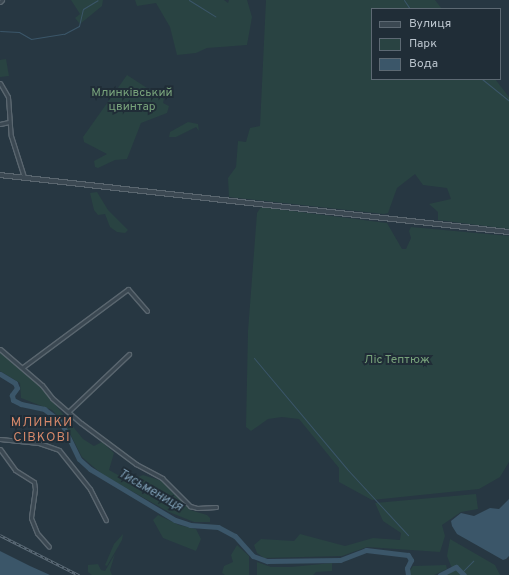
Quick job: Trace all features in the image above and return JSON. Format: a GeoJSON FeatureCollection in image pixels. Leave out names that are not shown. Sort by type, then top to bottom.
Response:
{"type":"FeatureCollection","features":[{"type":"Feature","properties":{"kind":"street"},"geometry":{"type":"LineString","coordinates":[[0,83],[8,97],[9,122],[24,177]]}},
{"type":"Feature","properties":{"kind":"street"},"geometry":{"type":"LineString","coordinates":[[0,124],[9,122]]}},
{"type":"Feature","properties":{"kind":"street"},"geometry":{"type":"LineString","coordinates":[[0,175],[509,232]]}},
{"type":"Feature","properties":{"kind":"street"},"geometry":{"type":"LineString","coordinates":[[23,367],[128,289],[147,311]]}},
{"type":"Feature","properties":{"kind":"street"},"geometry":{"type":"LineString","coordinates":[[0,349],[23,367],[81,424],[136,464],[162,478],[192,508],[216,507]]}},
{"type":"Feature","properties":{"kind":"street"},"geometry":{"type":"LineString","coordinates":[[69,412],[130,354]]}},
{"type":"Feature","properties":{"kind":"street"},"geometry":{"type":"LineString","coordinates":[[0,439],[39,443],[59,450],[90,489],[106,520]]}},
{"type":"Feature","properties":{"kind":"street"},"geometry":{"type":"LineString","coordinates":[[0,449],[15,470],[34,482],[31,518],[37,533],[49,547]]}},
{"type":"Feature","properties":{"kind":"green space"},"geometry":{"type":"Polygon","coordinates":[[[71,0],[103,0],[102,6],[80,24],[75,18],[80,14],[71,0]]]}},
{"type":"Feature","properties":{"kind":"green space"},"geometry":{"type":"Polygon","coordinates":[[[135,0],[224,0],[228,3],[229,0],[247,0],[252,17],[247,45],[207,48],[196,53],[177,55],[170,27],[156,3],[137,6],[135,0]]]}},
{"type":"Feature","properties":{"kind":"green space"},"geometry":{"type":"Polygon","coordinates":[[[266,0],[435,0],[441,8],[371,8],[371,80],[496,80],[509,97],[509,229],[438,220],[438,212],[429,204],[451,199],[447,188],[423,185],[415,174],[397,188],[388,213],[384,214],[229,197],[228,178],[236,167],[238,141],[246,142],[250,128],[260,126],[266,0]]]}},
{"type":"Feature","properties":{"kind":"green space"},"geometry":{"type":"Polygon","coordinates":[[[6,59],[9,76],[0,77],[0,60],[6,59]]]}},
{"type":"Feature","properties":{"kind":"green space","name":"Млинківський цвинтар"},"geometry":{"type":"Polygon","coordinates":[[[127,75],[164,99],[163,103],[169,106],[167,113],[141,123],[127,159],[115,160],[98,168],[95,167],[94,161],[107,154],[84,142],[83,137],[127,75]]]}},
{"type":"Feature","properties":{"kind":"green space"},"geometry":{"type":"Polygon","coordinates":[[[188,122],[198,124],[199,131],[196,127],[176,137],[169,137],[170,132],[188,122]]]}},
{"type":"Feature","properties":{"kind":"green space"},"geometry":{"type":"Polygon","coordinates":[[[97,192],[108,210],[128,230],[125,233],[117,232],[110,227],[105,214],[98,215],[94,210],[90,193],[97,192]]]}},
{"type":"Feature","properties":{"kind":"green space","name":"Ліс Тептюж"},"geometry":{"type":"Polygon","coordinates":[[[261,207],[387,223],[402,249],[406,249],[411,238],[409,231],[411,227],[509,236],[509,462],[500,477],[479,489],[372,500],[339,482],[339,468],[299,419],[282,417],[268,419],[251,431],[246,427],[248,331],[257,213],[261,207]]]}},
{"type":"Feature","properties":{"kind":"green space"},"geometry":{"type":"Polygon","coordinates":[[[0,351],[37,382],[83,439],[94,446],[102,442],[114,453],[109,470],[118,475],[127,471],[138,477],[143,475],[165,482],[190,510],[207,515],[210,518],[210,522],[194,522],[169,512],[103,475],[82,457],[64,422],[52,410],[21,398],[20,383],[0,371],[0,351]]]}},
{"type":"Feature","properties":{"kind":"green space"},"geometry":{"type":"Polygon","coordinates":[[[476,494],[478,509],[461,512],[442,525],[445,536],[440,552],[367,547],[342,556],[264,558],[257,553],[254,545],[261,539],[294,541],[300,534],[345,546],[373,538],[400,540],[401,533],[383,521],[375,503],[476,494]]]}},
{"type":"Feature","properties":{"kind":"green space"},"geometry":{"type":"Polygon","coordinates":[[[158,515],[179,525],[196,529],[201,539],[196,551],[163,538],[153,520],[158,515]]]}},
{"type":"Feature","properties":{"kind":"green space"},"geometry":{"type":"Polygon","coordinates":[[[123,534],[122,540],[107,566],[105,565],[114,544],[123,534]]]}},
{"type":"Feature","properties":{"kind":"green space"},"geometry":{"type":"Polygon","coordinates":[[[450,539],[495,565],[500,575],[446,575],[453,571],[447,556],[450,539]]]}},
{"type":"Feature","properties":{"kind":"green space"},"geometry":{"type":"Polygon","coordinates":[[[237,545],[249,556],[249,575],[225,575],[222,573],[224,566],[233,562],[231,555],[237,545]]]}},
{"type":"Feature","properties":{"kind":"green space"},"geometry":{"type":"Polygon","coordinates":[[[115,554],[110,570],[112,575],[92,575],[88,572],[88,565],[98,564],[101,570],[105,571],[115,554]]]}},
{"type":"Feature","properties":{"kind":"green space"},"geometry":{"type":"Polygon","coordinates":[[[257,562],[271,567],[291,567],[332,563],[332,571],[316,572],[313,575],[257,575],[257,562]]]}},
{"type":"Feature","properties":{"kind":"green space"},"geometry":{"type":"Polygon","coordinates":[[[446,565],[447,569],[434,575],[410,575],[409,572],[413,566],[446,565]]]}},
{"type":"Feature","properties":{"kind":"water"},"geometry":{"type":"Polygon","coordinates":[[[509,499],[509,556],[506,559],[503,560],[457,534],[452,526],[451,521],[461,513],[474,516],[490,508],[499,509],[509,499]]]}},
{"type":"Feature","properties":{"kind":"water"},"geometry":{"type":"Polygon","coordinates":[[[0,551],[30,566],[50,575],[0,575],[0,551]]]}},
{"type":"Feature","properties":{"kind":"waterway"},"geometry":{"type":"LineString","coordinates":[[0,31],[19,32],[31,39],[64,34],[79,26],[83,9],[98,0]]}},
{"type":"Feature","properties":{"kind":"waterway"},"geometry":{"type":"LineString","coordinates":[[189,0],[215,16]]}},
{"type":"Feature","properties":{"kind":"waterway"},"geometry":{"type":"LineString","coordinates":[[404,0],[409,8]]}},
{"type":"Feature","properties":{"kind":"waterway"},"geometry":{"type":"LineString","coordinates":[[483,80],[509,101]]}},
{"type":"Feature","properties":{"kind":"waterway"},"geometry":{"type":"LineString","coordinates":[[254,358],[347,469],[408,535]]}},
{"type":"Feature","properties":{"kind":"waterway","name":"Тисьмениця"},"geometry":{"type":"LineString","coordinates":[[0,374],[15,383],[17,388],[12,395],[13,400],[21,404],[44,409],[61,422],[79,459],[90,469],[175,520],[190,525],[218,527],[235,536],[253,556],[267,561],[340,560],[366,550],[408,555],[411,560],[407,568],[408,575]]}},
{"type":"Feature","properties":{"kind":"waterway"},"geometry":{"type":"LineString","coordinates":[[462,572],[473,561]]}},
{"type":"Feature","properties":{"kind":"waterway","name":"Тисьмениця"},"geometry":{"type":"LineString","coordinates":[[440,575],[456,567],[464,575]]}},
{"type":"Feature","properties":{"kind":"railway"},"geometry":{"type":"LineString","coordinates":[[0,535],[79,575]]}},
{"type":"Feature","properties":{"kind":"district","name":"МЛИНКИ СІВКОВІ"},"geometry":{"type":"Point","coordinates":[42,432]}}]}
